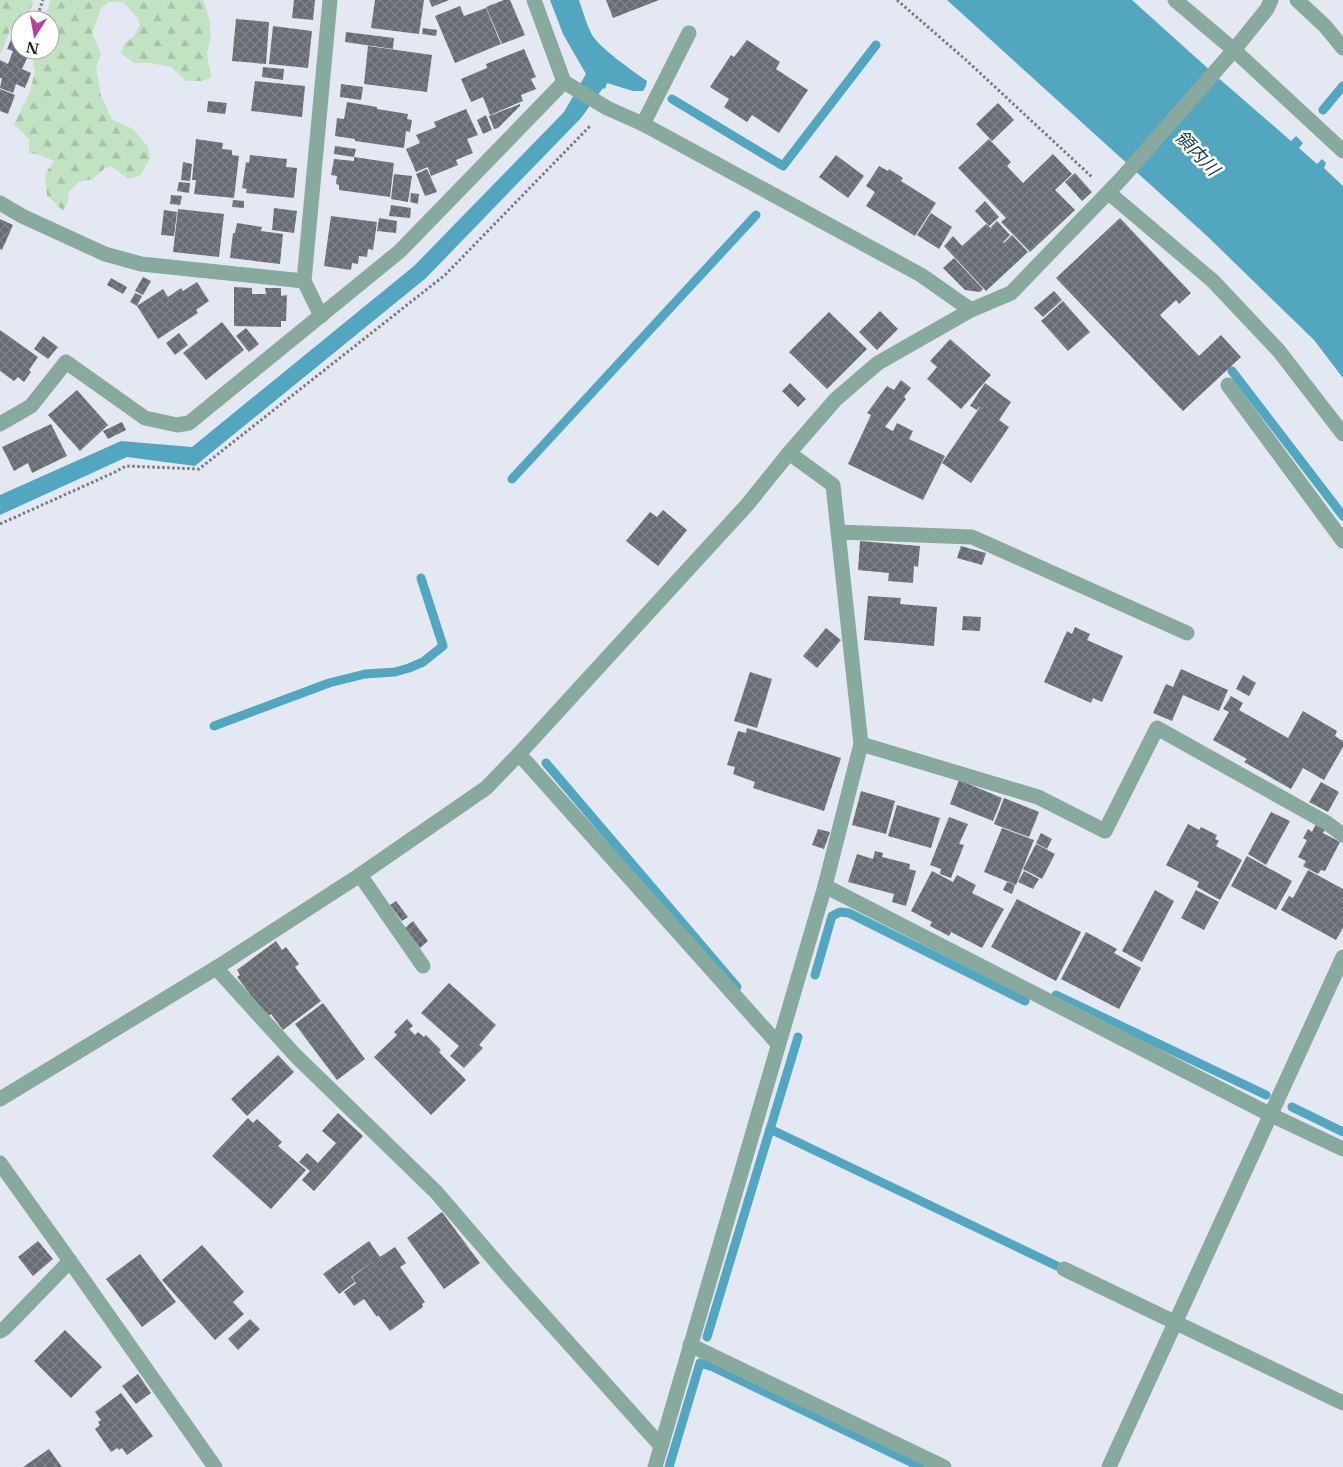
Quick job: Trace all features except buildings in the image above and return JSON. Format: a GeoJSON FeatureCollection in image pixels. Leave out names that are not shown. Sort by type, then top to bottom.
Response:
{"type":"FeatureCollection","features":[{"type":"Feature","properties":{"kind":"street"},"geometry":{"type":"LineString","coordinates":[[321,316],[304,281],[330,0]]}},
{"type":"Feature","properties":{"kind":"street"},"geometry":{"type":"LineString","coordinates":[[534,0],[568,84],[603,106],[643,124],[921,275],[972,310]]}},
{"type":"Feature","properties":{"kind":"street"},"geometry":{"type":"LineString","coordinates":[[1175,0],[1230,54],[1343,151]]}},
{"type":"Feature","properties":{"kind":"street"},"geometry":{"type":"LineString","coordinates":[[0,1099],[216,968],[360,875],[486,788],[520,754],[747,505],[836,399],[878,363],[972,310],[1011,293],[1109,193],[1230,54],[1267,9],[1271,0]]}},
{"type":"Feature","properties":{"kind":"street"},"geometry":{"type":"LineString","coordinates":[[1297,0],[1325,26],[1343,48]]}},
{"type":"Feature","properties":{"kind":"street"},"geometry":{"type":"LineString","coordinates":[[643,124],[689,33]]}},
{"type":"Feature","properties":{"kind":"street"},"geometry":{"type":"LineString","coordinates":[[0,424],[30,406],[66,362],[145,418],[177,425],[189,424],[400,251],[568,84]]}},
{"type":"Feature","properties":{"kind":"street"},"geometry":{"type":"LineString","coordinates":[[1109,193],[1214,281],[1279,351],[1343,434]]}},
{"type":"Feature","properties":{"kind":"street"},"geometry":{"type":"LineString","coordinates":[[0,203],[22,216],[105,254],[141,264],[304,281]]}},
{"type":"Feature","properties":{"kind":"street"},"geometry":{"type":"LineString","coordinates":[[1228,385],[1343,541]]}},
{"type":"Feature","properties":{"kind":"street"},"geometry":{"type":"LineString","coordinates":[[655,1467],[825,886],[861,744],[833,485],[789,453]]}},
{"type":"Feature","properties":{"kind":"street"},"geometry":{"type":"LineString","coordinates":[[838,532],[972,537],[1187,634]]}},
{"type":"Feature","properties":{"kind":"street"},"geometry":{"type":"LineString","coordinates":[[861,744],[1038,797],[1105,831],[1157,728],[1328,823],[1343,835]]}},
{"type":"Feature","properties":{"kind":"street"},"geometry":{"type":"LineString","coordinates":[[520,754],[778,1044]]}},
{"type":"Feature","properties":{"kind":"street"},"geometry":{"type":"LineString","coordinates":[[360,875],[423,966]]}},
{"type":"Feature","properties":{"kind":"street"},"geometry":{"type":"LineString","coordinates":[[825,886],[1271,1115],[1343,1149]]}},
{"type":"Feature","properties":{"kind":"street"},"geometry":{"type":"LineString","coordinates":[[1109,1467],[1343,957]]}},
{"type":"Feature","properties":{"kind":"street"},"geometry":{"type":"LineString","coordinates":[[216,968],[296,1056],[436,1192],[510,1278],[661,1446]]}},
{"type":"Feature","properties":{"kind":"street"},"geometry":{"type":"LineString","coordinates":[[0,1163],[215,1467]]}},
{"type":"Feature","properties":{"kind":"street"},"geometry":{"type":"LineString","coordinates":[[0,1331],[70,1261]]}},
{"type":"Feature","properties":{"kind":"street"},"geometry":{"type":"LineString","coordinates":[[1064,1269],[1343,1403]]}},
{"type":"Feature","properties":{"kind":"street"},"geometry":{"type":"LineString","coordinates":[[690,1345],[944,1467]]}},
{"type":"Feature","properties":{"kind":"path"},"geometry":{"type":"LineString","coordinates":[[897,0],[966,60],[1109,193]]}},
{"type":"Feature","properties":{"kind":"path"},"geometry":{"type":"LineString","coordinates":[[0,524],[126,466],[200,469],[445,276],[603,106]]}},
{"type":"Feature","properties":{"kind":"green space"},"geometry":{"type":"Polygon","coordinates":[[[0,0],[31,0],[33,3],[30,10],[10,10],[10,30],[0,54],[0,0]]]}},
{"type":"Feature","properties":{"kind":"green space"},"geometry":{"type":"Polygon","coordinates":[[[51,0],[202,0],[208,14],[211,34],[207,53],[211,78],[201,81],[186,81],[171,67],[150,63],[134,63],[121,53],[124,44],[134,36],[140,25],[137,17],[123,2],[109,2],[101,8],[92,33],[101,53],[96,68],[101,96],[112,119],[133,129],[148,147],[150,158],[140,176],[128,179],[111,166],[105,168],[93,179],[79,182],[69,192],[68,201],[63,211],[47,195],[45,174],[54,161],[29,153],[29,139],[14,124],[30,92],[35,71],[34,60],[60,60],[60,10],[47,10],[51,0]]]}},
{"type":"Feature","properties":{"kind":"water"},"geometry":{"type":"Polygon","coordinates":[[[550,0],[579,0],[589,29],[595,39],[617,59],[647,81],[643,91],[633,91],[607,83],[605,89],[603,88],[581,118],[426,278],[195,466],[127,457],[0,515],[0,495],[121,441],[192,447],[414,266],[564,112],[586,74],[563,34],[550,0]]]}},
{"type":"Feature","properties":{"kind":"water","name":"領内川"},"geometry":{"type":"Polygon","coordinates":[[[947,0],[1132,0],[1291,141],[1296,136],[1303,143],[1299,148],[1317,164],[1322,159],[1326,163],[1324,168],[1343,186],[1343,378],[1314,340],[1207,236],[947,0]]]}},
{"type":"Feature","properties":{"kind":"waterway"},"geometry":{"type":"LineString","coordinates":[[672,99],[783,166],[876,45]]}},
{"type":"Feature","properties":{"kind":"waterway"},"geometry":{"type":"LineString","coordinates":[[1323,110],[1343,86]]}},
{"type":"Feature","properties":{"kind":"waterway"},"geometry":{"type":"LineString","coordinates":[[512,479],[756,215]]}},
{"type":"Feature","properties":{"kind":"waterway"},"geometry":{"type":"LineString","coordinates":[[1232,371],[1343,516]]}},
{"type":"Feature","properties":{"kind":"waterway"},"geometry":{"type":"LineString","coordinates":[[214,726],[329,683],[365,674],[395,672],[423,662],[443,646],[421,578]]}},
{"type":"Feature","properties":{"kind":"waterway"},"geometry":{"type":"LineString","coordinates":[[546,763],[737,987]]}},
{"type":"Feature","properties":{"kind":"waterway"},"geometry":{"type":"LineString","coordinates":[[815,975],[832,916],[840,912],[849,913],[1025,1001]]}},
{"type":"Feature","properties":{"kind":"waterway"},"geometry":{"type":"LineString","coordinates":[[1056,995],[1266,1095]]}},
{"type":"Feature","properties":{"kind":"waterway"},"geometry":{"type":"LineString","coordinates":[[707,1337],[798,1037]]}},
{"type":"Feature","properties":{"kind":"waterway"},"geometry":{"type":"LineString","coordinates":[[1292,1107],[1343,1132]]}},
{"type":"Feature","properties":{"kind":"waterway"},"geometry":{"type":"LineString","coordinates":[[770,1129],[1057,1266]]}},
{"type":"Feature","properties":{"kind":"waterway"},"geometry":{"type":"LineString","coordinates":[[669,1467],[700,1363],[713,1367],[921,1467]]}}]}
